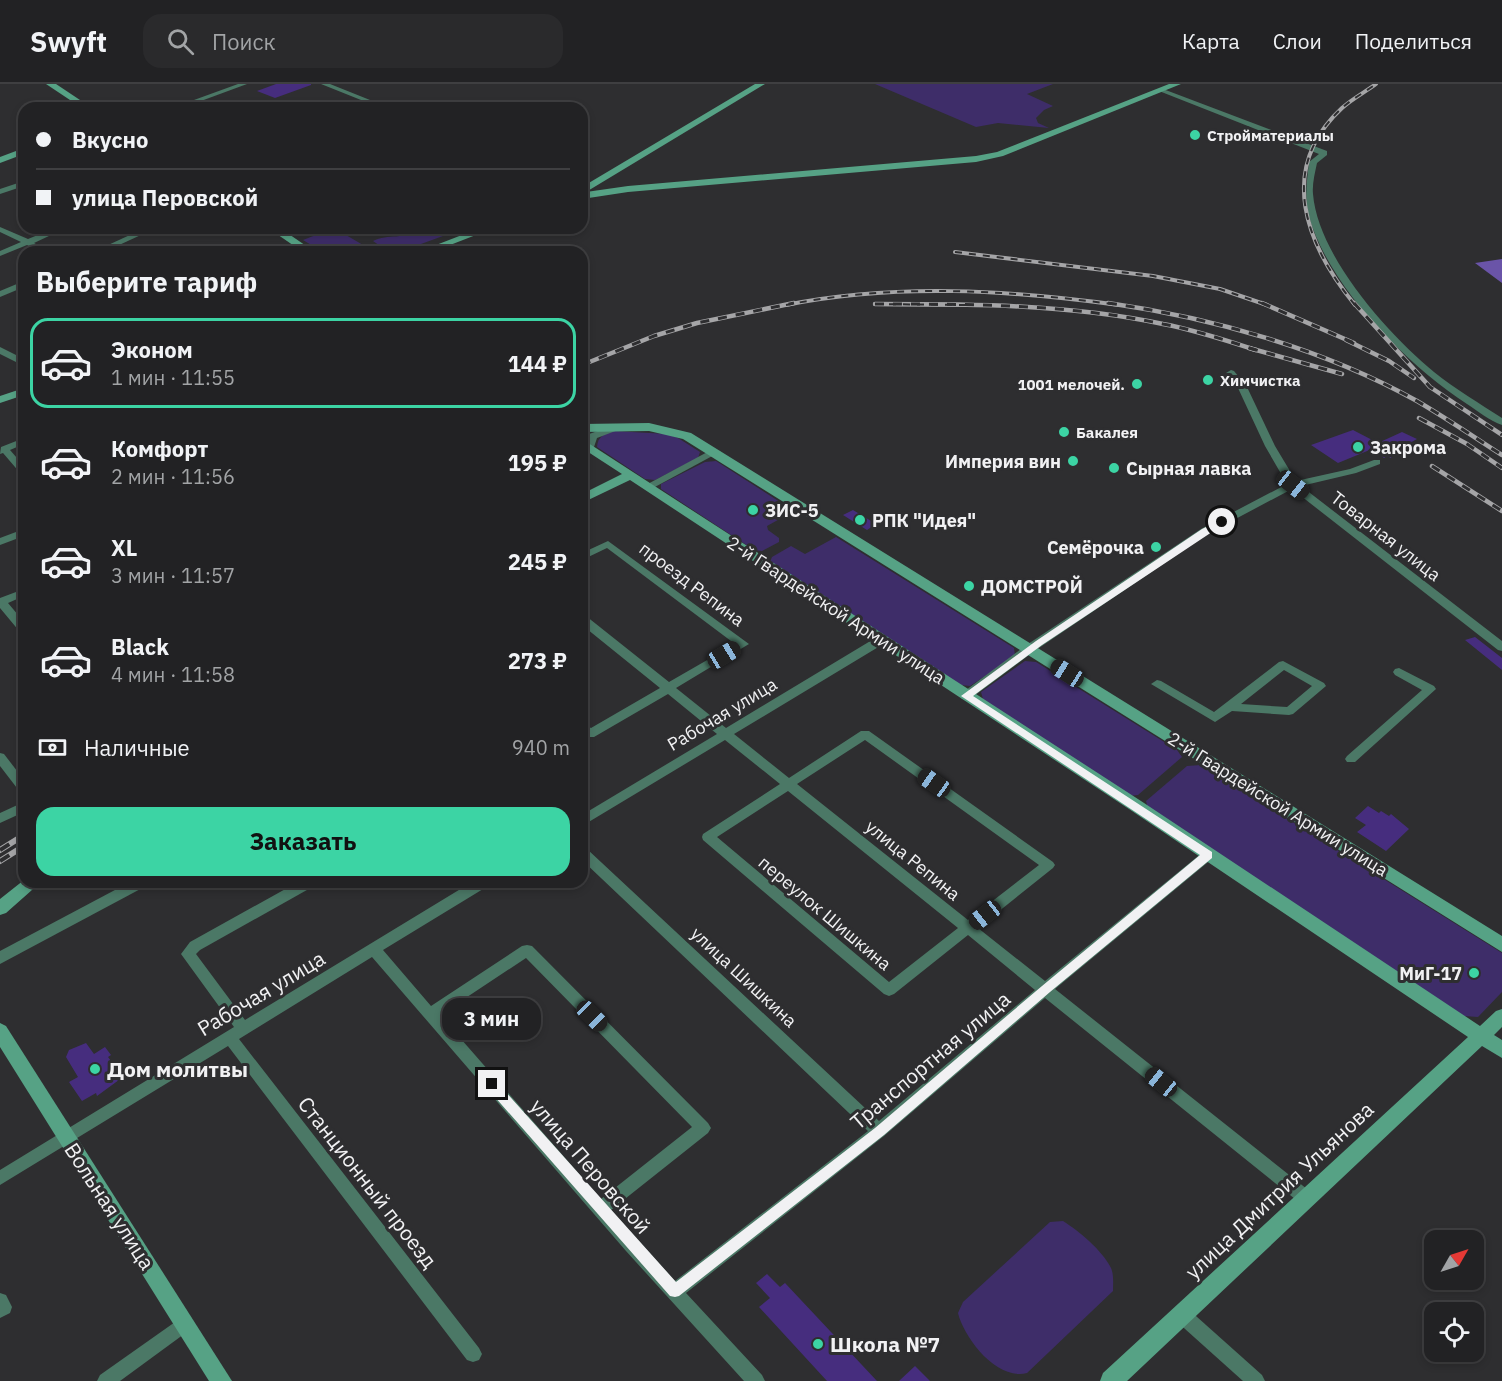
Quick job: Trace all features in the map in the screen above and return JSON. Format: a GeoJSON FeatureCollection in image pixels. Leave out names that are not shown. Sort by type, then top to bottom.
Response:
{"type":"FeatureCollection","features":[{"type":"Feature","properties":{"kind":"main road"},"geometry":{"type":"LineString","coordinates":[[50,84],[78,102]]}},
{"type":"Feature","properties":{"kind":"main road"},"geometry":{"type":"LineString","coordinates":[[588,185],[760,84]]}},
{"type":"Feature","properties":{"kind":"main road"},"geometry":{"type":"LineString","coordinates":[[588,195],[628,189],[976,159],[1000,153],[1177,84]]}},
{"type":"Feature","properties":{"kind":"main road"},"geometry":{"type":"LineString","coordinates":[[0,160],[18,152]]}},
{"type":"Feature","properties":{"kind":"main road"},"geometry":{"type":"LineString","coordinates":[[588,187],[628,189]]}},
{"type":"Feature","properties":{"kind":"main road"},"geometry":{"type":"LineString","coordinates":[[282,234],[301,246]]}},
{"type":"Feature","properties":{"kind":"main road"},"geometry":{"type":"LineString","coordinates":[[440,246],[472,234]]}},
{"type":"Feature","properties":{"kind":"main road"},"geometry":{"type":"LineString","coordinates":[[0,400],[18,393]]}},
{"type":"Feature","properties":{"kind":"main road","name":"2-й Гвардейской Армии улица"},"geometry":{"type":"LineString","coordinates":[[588,428],[649,428],[687,436],[1502,945]]}},
{"type":"Feature","properties":{"kind":"main road","name":"2-й Гвардейской Армии улица"},"geometry":{"type":"LineString","coordinates":[[588,447],[1502,1050]]}},
{"type":"Feature","properties":{"kind":"main road"},"geometry":{"type":"LineString","coordinates":[[588,496],[630,475]]}},
{"type":"Feature","properties":{"kind":"main road"},"geometry":{"type":"LineString","coordinates":[[0,908],[25,888]]}},
{"type":"Feature","properties":{"kind":"main road","name":"улица Дмитрия Ульянова"},"geometry":{"type":"LineString","coordinates":[[1111,1381],[1502,1016]]}},
{"type":"Feature","properties":{"kind":"main road","name":"Вольная улица"},"geometry":{"type":"LineString","coordinates":[[0,1030],[221,1381]]}},
{"type":"Feature","properties":{"kind":"street"},"geometry":{"type":"LineString","coordinates":[[192,102],[243,84]]}},
{"type":"Feature","properties":{"kind":"street"},"geometry":{"type":"LineString","coordinates":[[324,84],[371,102]]}},
{"type":"Feature","properties":{"kind":"street"},"geometry":{"type":"LineString","coordinates":[[1161,90],[1324,153],[1313,162],[1309,195],[1321,238],[1359,302],[1422,367],[1466,400],[1502,422]]}},
{"type":"Feature","properties":{"kind":"street"},"geometry":{"type":"LineString","coordinates":[[0,192],[18,186]]}},
{"type":"Feature","properties":{"kind":"street"},"geometry":{"type":"LineString","coordinates":[[0,229],[35,246]]}},
{"type":"Feature","properties":{"kind":"street"},"geometry":{"type":"LineString","coordinates":[[0,254],[47,234]]}},
{"type":"Feature","properties":{"kind":"street"},"geometry":{"type":"LineString","coordinates":[[111,246],[138,234]]}},
{"type":"Feature","properties":{"kind":"street"},"geometry":{"type":"LineString","coordinates":[[0,294],[18,286]]}},
{"type":"Feature","properties":{"kind":"street"},"geometry":{"type":"LineString","coordinates":[[0,350],[18,360]]}},
{"type":"Feature","properties":{"kind":"street","name":"Товарная улица"},"geometry":{"type":"LineString","coordinates":[[1231,373],[1242,387],[1270,446],[1293,485],[1502,647]]}},
{"type":"Feature","properties":{"kind":"street"},"geometry":{"type":"LineString","coordinates":[[588,443],[592,436],[616,428]]}},
{"type":"Feature","properties":{"kind":"street"},"geometry":{"type":"LineString","coordinates":[[18,443],[2,450],[18,465]]}},
{"type":"Feature","properties":{"kind":"street"},"geometry":{"type":"LineString","coordinates":[[648,486],[713,452]]}},
{"type":"Feature","properties":{"kind":"street"},"geometry":{"type":"LineString","coordinates":[[966,696],[1029,650],[1205,531],[1293,485],[1353,471],[1377,462]]}},
{"type":"Feature","properties":{"kind":"street"},"geometry":{"type":"LineString","coordinates":[[0,542],[18,534]]}},
{"type":"Feature","properties":{"kind":"street","name":"проезд Репина"},"geometry":{"type":"LineString","coordinates":[[588,554],[608,544],[743,644],[590,734],[588,732]]}},
{"type":"Feature","properties":{"kind":"street"},"geometry":{"type":"LineString","coordinates":[[18,594],[0,602],[18,622]]}},
{"type":"Feature","properties":{"kind":"street","name":"улица Репина"},"geometry":{"type":"LineString","coordinates":[[588,624],[1306,1198]]}},
{"type":"Feature","properties":{"kind":"street","name":"Рабочая улица"},"geometry":{"type":"LineString","coordinates":[[588,817],[881,640]]}},
{"type":"Feature","properties":{"kind":"street"},"geometry":{"type":"LineString","coordinates":[[1157,684],[1215,718],[1229,707],[1283,665],[1320,686],[1289,711],[1229,707]]}},
{"type":"Feature","properties":{"kind":"street"},"geometry":{"type":"LineString","coordinates":[[1352,759],[1430,689],[1399,672]]}},
{"type":"Feature","properties":{"kind":"street","name":"переулок Шишкина"},"geometry":{"type":"LineString","coordinates":[[865,734],[1048,865],[889,990],[708,837],[789,784],[865,734]]}},
{"type":"Feature","properties":{"kind":"street"},"geometry":{"type":"LineString","coordinates":[[0,757],[18,781]]}},
{"type":"Feature","properties":{"kind":"street"},"geometry":{"type":"LineString","coordinates":[[0,819],[18,810]]}},
{"type":"Feature","properties":{"kind":"street","name":"Транспортная улица"},"geometry":{"type":"LineString","coordinates":[[675,1291],[879,1131],[1208,855]]}},
{"type":"Feature","properties":{"kind":"street","name":"улица Шишкина"},"geometry":{"type":"LineString","coordinates":[[588,858],[879,1131]]}},
{"type":"Feature","properties":{"kind":"street"},"geometry":{"type":"LineString","coordinates":[[0,958],[130,888]]}},
{"type":"Feature","properties":{"kind":"street"},"geometry":{"type":"LineString","coordinates":[[243,1028],[188,954],[195,946],[298,888]]}},
{"type":"Feature","properties":{"kind":"street","name":"Рабочая улица"},"geometry":{"type":"LineString","coordinates":[[0,1178],[471,888]]}},
{"type":"Feature","properties":{"kind":"street","name":"улица Перовской"},"geometry":{"type":"LineString","coordinates":[[373,949],[600,1209],[756,1381]]}},
{"type":"Feature","properties":{"kind":"street"},"geometry":{"type":"LineString","coordinates":[[430,1014],[527,950],[703,1128],[600,1209]]}},
{"type":"Feature","properties":{"kind":"street","name":"Станционный проезд"},"geometry":{"type":"LineString","coordinates":[[229,1037],[473,1354]]}},
{"type":"Feature","properties":{"kind":"street"},"geometry":{"type":"LineString","coordinates":[[0,1302],[4,1307],[0,1310]]}},
{"type":"Feature","properties":{"kind":"street"},"geometry":{"type":"LineString","coordinates":[[1181,1314],[1256,1381]]}},
{"type":"Feature","properties":{"kind":"street"},"geometry":{"type":"LineString","coordinates":[[106,1381],[184,1323]]}},
{"type":"Feature","properties":{"kind":"shaded area"},"geometry":{"type":"Polygon","coordinates":[[[875,84],[1053,84],[1027,94],[1053,106],[1044,110],[1036,118],[1038,123],[1049,128],[998,123],[976,127],[875,84]]]}},
{"type":"Feature","properties":{"kind":"shaded area"},"geometry":{"type":"Polygon","coordinates":[[[318,234],[344,234],[365,246],[313,246],[303,240],[318,234]]]}},
{"type":"Feature","properties":{"kind":"shaded area"},"geometry":{"type":"Polygon","coordinates":[[[448,234],[416,246],[380,246],[373,241],[385,237],[448,234]]]}},
{"type":"Feature","properties":{"kind":"shaded area"},"geometry":{"type":"Polygon","coordinates":[[[1502,259],[1502,283],[1475,263],[1502,259]]]}},
{"type":"Feature","properties":{"kind":"shaded area"},"geometry":{"type":"Polygon","coordinates":[[[614,431],[667,434],[700,452],[698,458],[655,480],[645,479],[597,447],[602,436],[614,431]]]}},
{"type":"Feature","properties":{"kind":"shaded area"},"geometry":{"type":"Polygon","coordinates":[[[716,461],[794,511],[767,526],[768,530],[779,538],[779,542],[762,551],[754,550],[661,489],[661,484],[705,462],[716,461]]]}},
{"type":"Feature","properties":{"kind":"shaded area"},"geometry":{"type":"Polygon","coordinates":[[[836,537],[1014,648],[1015,656],[970,686],[961,685],[770,562],[772,557],[791,546],[805,554],[836,537]]]}},
{"type":"Feature","properties":{"kind":"shaded area"},"geometry":{"type":"Polygon","coordinates":[[[1025,661],[1036,662],[1177,750],[1182,757],[1138,795],[1129,796],[983,699],[981,692],[1025,661]]]}},
{"type":"Feature","properties":{"kind":"shaded area"},"geometry":{"type":"Polygon","coordinates":[[[1201,765],[1502,953],[1502,992],[1478,1017],[1464,1016],[1148,808],[1146,801],[1187,766],[1201,765]]]}},
{"type":"Feature","properties":{"kind":"shaded area"},"geometry":{"type":"Polygon","coordinates":[[[1063,1221],[1090,1242],[1107,1261],[1113,1274],[1113,1291],[1027,1373],[1016,1374],[1004,1371],[975,1345],[961,1323],[958,1313],[963,1302],[1050,1222],[1063,1221]]]}},
{"type":"Feature","properties":{"kind":"building"},"geometry":{"type":"Polygon","coordinates":[[[276,84],[311,85],[275,98],[257,91],[276,84]]]}},
{"type":"Feature","properties":{"kind":"building","name":"Закрома"},"geometry":{"type":"Polygon","coordinates":[[[1353,430],[1378,443],[1402,432],[1417,439],[1393,452],[1391,458],[1387,456],[1384,458],[1372,449],[1338,463],[1311,445],[1353,430]]]}},
{"type":"Feature","properties":{"kind":"building","name":"РПК \"Идея\""},"geometry":{"type":"Polygon","coordinates":[[[853,510],[876,524],[867,530],[843,515],[853,510]]]}},
{"type":"Feature","properties":{"kind":"building"},"geometry":{"type":"Polygon","coordinates":[[[1475,637],[1502,658],[1502,670],[1465,640],[1475,637]]]}},
{"type":"Feature","properties":{"kind":"building"},"geometry":{"type":"Polygon","coordinates":[[[1368,806],[1379,813],[1381,811],[1389,816],[1391,814],[1409,829],[1386,851],[1357,832],[1366,825],[1355,818],[1368,806]]]}},
{"type":"Feature","properties":{"kind":"building","name":"Дом молитвы"},"geometry":{"type":"Polygon","coordinates":[[[86,1043],[94,1054],[105,1047],[111,1055],[108,1057],[123,1077],[97,1096],[96,1093],[82,1101],[69,1082],[78,1077],[66,1057],[69,1050],[86,1043]]]}},
{"type":"Feature","properties":{"kind":"building","name":"Школа №7"},"geometry":{"type":"Polygon","coordinates":[[[767,1274],[780,1287],[785,1283],[877,1381],[827,1381],[759,1307],[770,1298],[756,1283],[767,1274]]]}},
{"type":"Feature","properties":{"kind":"building","name":"Школа №7"},"geometry":{"type":"Polygon","coordinates":[[[915,1366],[930,1381],[899,1381],[915,1366]]]}},
{"type":"Feature","properties":{"kind":"railway"},"geometry":{"type":"LineString","coordinates":[[1355,305],[1323,257],[1312,232],[1305,207],[1304,181],[1309,156],[1322,132],[1342,108],[1376,84]]}},
{"type":"Feature","properties":{"kind":"railway"},"geometry":{"type":"LineString","coordinates":[[955,252],[1153,276],[1220,289],[1265,304]]}},
{"type":"Feature","properties":{"kind":"railway"},"geometry":{"type":"LineString","coordinates":[[786,305],[827,298],[911,291],[994,293],[1119,305]]}},
{"type":"Feature","properties":{"kind":"railway"},"geometry":{"type":"LineString","coordinates":[[588,363],[654,336],[697,323],[794,303]]}},
{"type":"Feature","properties":{"kind":"railway"},"geometry":{"type":"LineString","coordinates":[[1108,303],[1188,317],[1306,351],[1381,382],[1417,401],[1502,455]]}},
{"type":"Feature","properties":{"kind":"railway"},"geometry":{"type":"LineString","coordinates":[[1354,303],[1430,387],[1502,435]]}},
{"type":"Feature","properties":{"kind":"railway"},"geometry":{"type":"LineString","coordinates":[[968,305],[875,304],[1020,306],[1092,312],[1175,326],[1254,349]]}},
{"type":"Feature","properties":{"kind":"railway"},"geometry":{"type":"LineString","coordinates":[[1265,304],[1354,343]]}},
{"type":"Feature","properties":{"kind":"railway"},"geometry":{"type":"LineString","coordinates":[[1346,340],[1389,361],[1414,378]]}},
{"type":"Feature","properties":{"kind":"railway"},"geometry":{"type":"LineString","coordinates":[[1249,348],[1254,349]]}},
{"type":"Feature","properties":{"kind":"railway"},"geometry":{"type":"LineString","coordinates":[[1254,349],[1342,374]]}},
{"type":"Feature","properties":{"kind":"railway"},"geometry":{"type":"LineString","coordinates":[[1419,418],[1467,444],[1502,468]]}},
{"type":"Feature","properties":{"kind":"railway"},"geometry":{"type":"LineString","coordinates":[[1432,466],[1502,511]]}},
{"type":"Feature","properties":{"kind":"railway"},"geometry":{"type":"LineString","coordinates":[[0,850],[18,839]]}},
{"type":"Feature","properties":{"kind":"railway"},"geometry":{"type":"LineString","coordinates":[[0,861],[18,850]]}},
{"type":"Feature","properties":{"kind":"place","name":"Стройматериалы"},"geometry":{"type":"Point","coordinates":[1195,135]}},
{"type":"Feature","properties":{"kind":"place","name":"Химчистка"},"geometry":{"type":"Point","coordinates":[1208,380]}},
{"type":"Feature","properties":{"kind":"place","name":"1001 мелочей."},"geometry":{"type":"Point","coordinates":[1137,384]}},
{"type":"Feature","properties":{"kind":"place","name":"Бакалея"},"geometry":{"type":"Point","coordinates":[1064,432]}},
{"type":"Feature","properties":{"kind":"place","name":"Закрома"},"geometry":{"type":"Point","coordinates":[1358,447]}},
{"type":"Feature","properties":{"kind":"place","name":"Империя вин"},"geometry":{"type":"Point","coordinates":[1073,461]}},
{"type":"Feature","properties":{"kind":"place","name":"Сырная лавка"},"geometry":{"type":"Point","coordinates":[1114,468]}},
{"type":"Feature","properties":{"kind":"place","name":"ЗИС-5"},"geometry":{"type":"Point","coordinates":[753,510]}},
{"type":"Feature","properties":{"kind":"place","name":"РПК \"Идея\""},"geometry":{"type":"Point","coordinates":[860,520]}},
{"type":"Feature","properties":{"kind":"place","name":"Семёрочка"},"geometry":{"type":"Point","coordinates":[1156,547]}},
{"type":"Feature","properties":{"kind":"place","name":"ДОМСТРОЙ"},"geometry":{"type":"Point","coordinates":[969,586]}},
{"type":"Feature","properties":{"kind":"place","name":"МиГ-17"},"geometry":{"type":"Point","coordinates":[1474,973]}},
{"type":"Feature","properties":{"kind":"place","name":"Дом молитвы"},"geometry":{"type":"Point","coordinates":[95,1069]}},
{"type":"Feature","properties":{"kind":"place","name":"Школа №7"},"geometry":{"type":"Point","coordinates":[818,1344]}},
{"type":"Feature","properties":{"kind":"route"},"geometry":{"type":"LineString","coordinates":[[492,1084],[675,1291],[879,1131],[1208,855],[966,696],[1039,643],[1205,531],[1222,522]]}}]}
